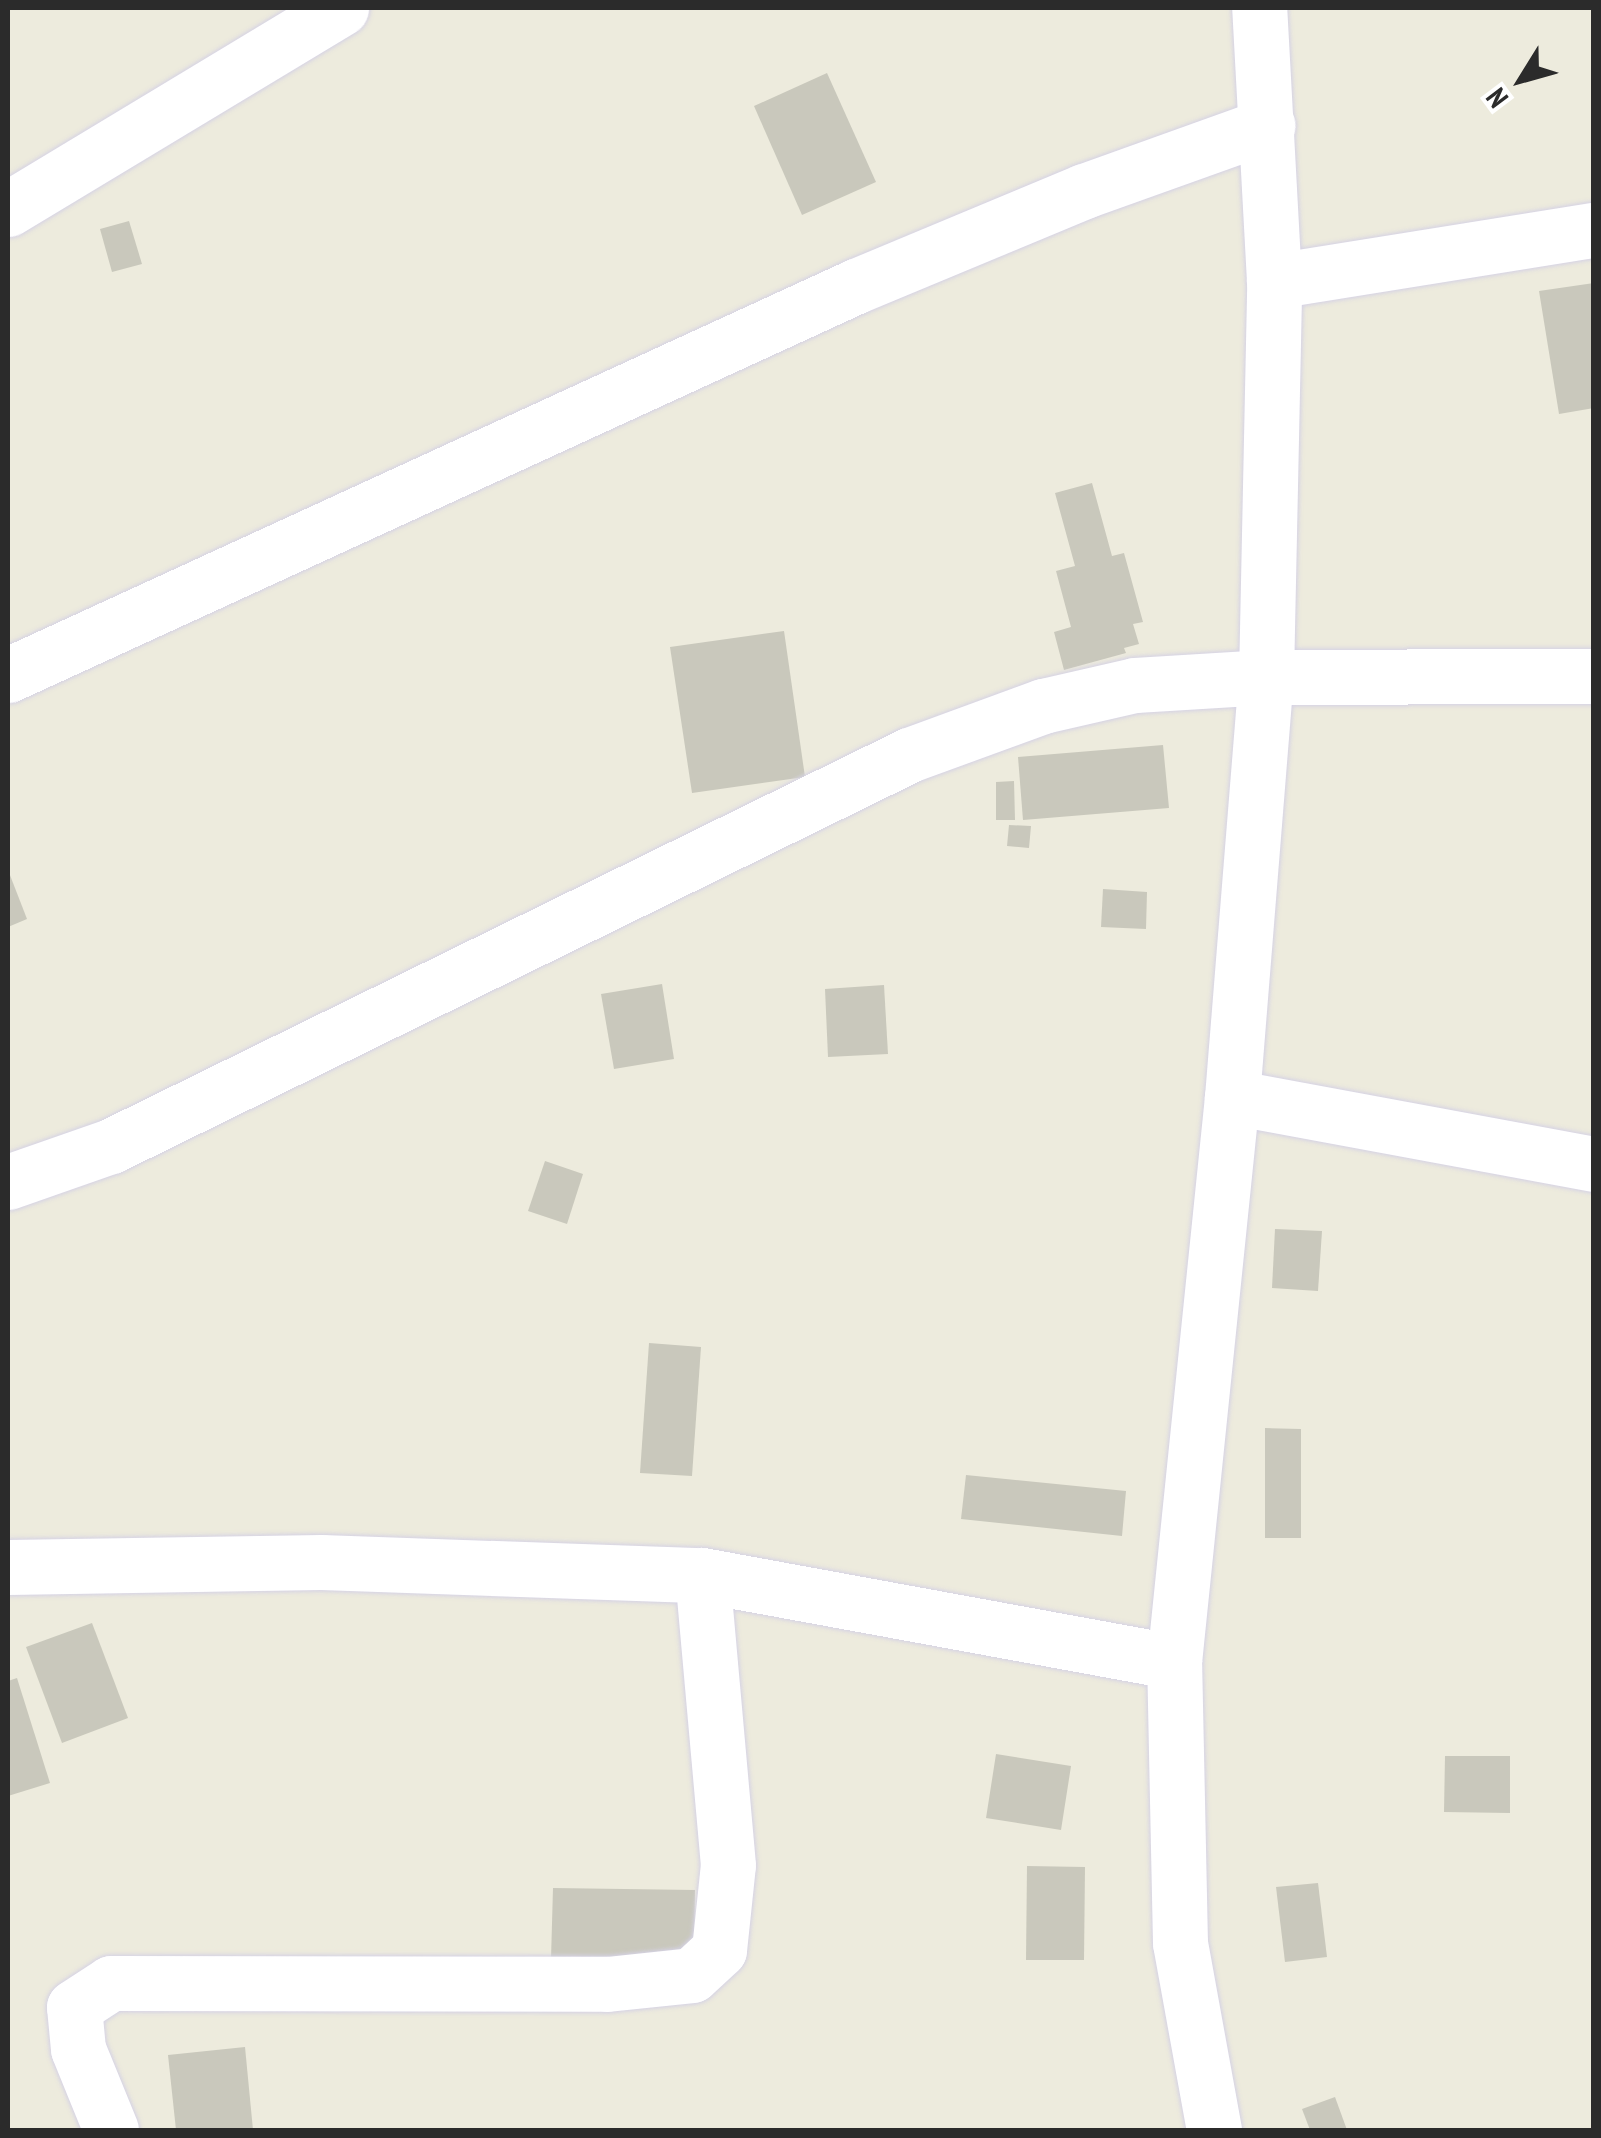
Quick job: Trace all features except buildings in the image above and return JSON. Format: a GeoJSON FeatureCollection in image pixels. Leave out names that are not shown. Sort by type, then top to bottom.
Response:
{"type":"FeatureCollection","features":[{"type":"Feature","properties":{"kind":"street"},"geometry":{"type":"LineString","coordinates":[[8,209],[341,8]]}},
{"type":"Feature","properties":{"kind":"street"},"geometry":{"type":"LineString","coordinates":[[1214,2130],[1180,1943],[1174,1662],[1232,1097],[1266,677],[1274,280],[1259,8]]}},
{"type":"Feature","properties":{"kind":"street"},"geometry":{"type":"LineString","coordinates":[[8,675],[856,286],[1084,191],[1268,126]]}},
{"type":"Feature","properties":{"kind":"street"},"geometry":{"type":"LineString","coordinates":[[1274,280],[1594,230]]}},
{"type":"Feature","properties":{"kind":"street"},"geometry":{"type":"LineString","coordinates":[[8,1182],[112,1146],[909,754],[1043,706],[1135,685],[1266,677],[1594,676]]}},
{"type":"Feature","properties":{"kind":"street"},"geometry":{"type":"LineString","coordinates":[[1232,1097],[1594,1164]]}},
{"type":"Feature","properties":{"kind":"street"},"geometry":{"type":"LineString","coordinates":[[8,1567],[321,1562],[702,1575],[1174,1662]]}},
{"type":"Feature","properties":{"kind":"street"},"geometry":{"type":"LineString","coordinates":[[111,2130],[78,2050],[74,2007],[111,1983],[607,1984],[692,1975],[719,1950],[728,1865],[702,1575]]}}]}
